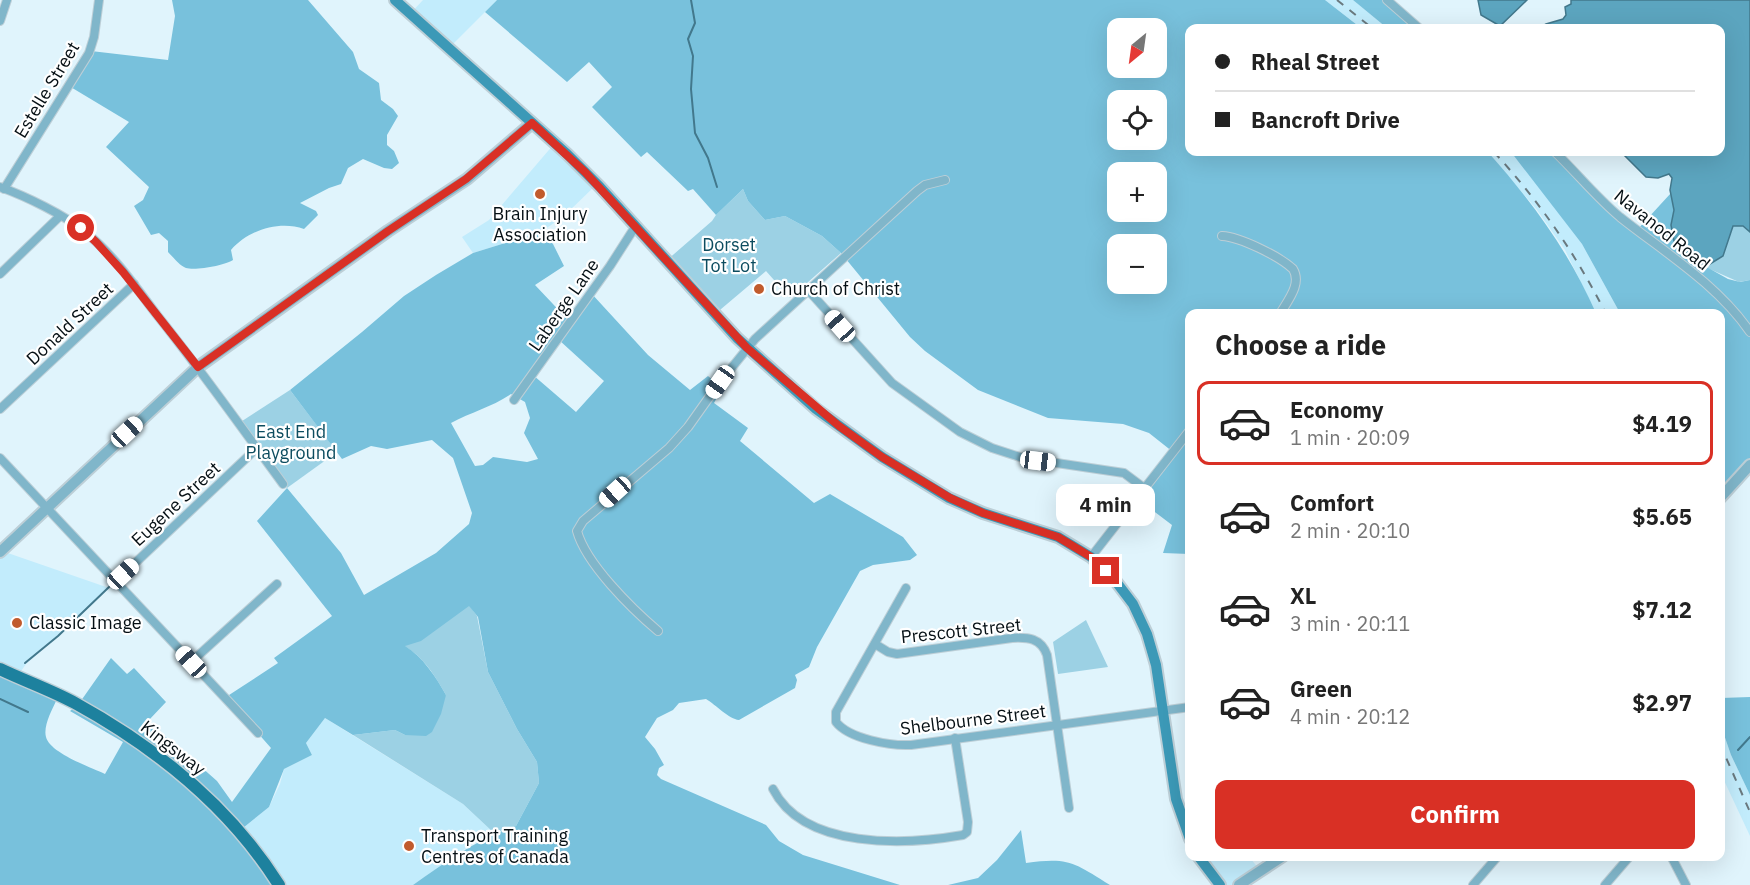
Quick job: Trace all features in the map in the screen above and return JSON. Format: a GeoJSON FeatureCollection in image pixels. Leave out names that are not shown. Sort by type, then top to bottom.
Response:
{"type":"FeatureCollection","features":[{"type":"Feature","properties":{"kind":"main road"},"geometry":{"type":"LineString","coordinates":[[395,0],[585,172],[747,348],[839,426],[919,481],[965,506],[1058,537],[1091,557],[1120,586],[1143,623],[1154,655],[1176,799],[1185,825]]}},
{"type":"Feature","properties":{"kind":"main road","name":"Kingsway"},"geometry":{"type":"LineString","coordinates":[[0,669],[44,687],[92,713],[167,764],[223,814],[255,851],[279,885]]}},
{"type":"Feature","properties":{"kind":"main road","name":"Kingsway"},"geometry":{"type":"LineString","coordinates":[[0,676],[16,677]]}},
{"type":"Feature","properties":{"kind":"main road"},"geometry":{"type":"LineString","coordinates":[[1202,861],[1221,885]]}},
{"type":"Feature","properties":{"kind":"street"},"geometry":{"type":"LineString","coordinates":[[0,21],[7,0]]}},
{"type":"Feature","properties":{"kind":"street","name":"Estelle Street"},"geometry":{"type":"LineString","coordinates":[[2,188],[89,53],[96,30],[99,0]]}},
{"type":"Feature","properties":{"kind":"street"},"geometry":{"type":"LineString","coordinates":[[1387,0],[1414,24]]}},
{"type":"Feature","properties":{"kind":"street"},"geometry":{"type":"LineString","coordinates":[[0,552],[198,367],[388,231],[466,179],[532,123]]}},
{"type":"Feature","properties":{"kind":"street","name":"Navanod Road"},"geometry":{"type":"LineString","coordinates":[[1559,156],[1609,208],[1705,285],[1750,332]]}},
{"type":"Feature","properties":{"kind":"street"},"geometry":{"type":"LineString","coordinates":[[658,631],[600,571],[580,542],[577,531],[583,521],[669,448],[688,427],[747,348],[808,290],[917,191],[925,185],[945,180]]}},
{"type":"Feature","properties":{"kind":"street"},"geometry":{"type":"LineString","coordinates":[[2,188],[60,216],[88,234],[134,284],[283,484]]}},
{"type":"Feature","properties":{"kind":"street"},"geometry":{"type":"LineString","coordinates":[[0,274],[60,216]]}},
{"type":"Feature","properties":{"kind":"street","name":"Laberge Lane"},"geometry":{"type":"LineString","coordinates":[[514,400],[636,227]]}},
{"type":"Feature","properties":{"kind":"street"},"geometry":{"type":"LineString","coordinates":[[1222,236],[1243,241],[1293,269],[1297,277],[1296,283],[1283,309]]}},
{"type":"Feature","properties":{"kind":"street","name":"Donald Street"},"geometry":{"type":"LineString","coordinates":[[0,410],[134,284]]}},
{"type":"Feature","properties":{"kind":"street"},"geometry":{"type":"LineString","coordinates":[[808,290],[892,383],[960,432],[992,448],[1023,458],[1124,473],[1144,488]]}},
{"type":"Feature","properties":{"kind":"street"},"geometry":{"type":"LineString","coordinates":[[1091,557],[1185,436]]}},
{"type":"Feature","properties":{"kind":"street","name":"Eugene Street"},"geometry":{"type":"LineString","coordinates":[[116,581],[257,448]]}},
{"type":"Feature","properties":{"kind":"street"},"geometry":{"type":"LineString","coordinates":[[0,458],[258,733]]}},
{"type":"Feature","properties":{"kind":"street"},"geometry":{"type":"LineString","coordinates":[[1725,492],[1750,465]]}},
{"type":"Feature","properties":{"kind":"street"},"geometry":{"type":"LineString","coordinates":[[191,662],[277,584]]}},
{"type":"Feature","properties":{"kind":"street","name":"Shelbourne Street"},"geometry":{"type":"LineString","coordinates":[[906,588],[836,712],[835,719],[842,729],[900,746],[1185,708]]}},
{"type":"Feature","properties":{"kind":"street","name":"Prescott Street"},"geometry":{"type":"LineString","coordinates":[[875,644],[888,652],[897,654],[1012,638],[1034,639],[1043,646],[1047,655],[1056,725]]}},
{"type":"Feature","properties":{"kind":"street"},"geometry":{"type":"LineString","coordinates":[[1056,725],[1069,808]]}},
{"type":"Feature","properties":{"kind":"street"},"geometry":{"type":"LineString","coordinates":[[772,789],[779,801],[794,816],[818,827],[861,840],[912,841],[963,835],[967,832],[968,822],[955,738]]}},
{"type":"Feature","properties":{"kind":"street"},"geometry":{"type":"LineString","coordinates":[[1239,885],[1275,861]]}},
{"type":"Feature","properties":{"kind":"street"},"geometry":{"type":"LineString","coordinates":[[1473,885],[1494,861]]}},
{"type":"Feature","properties":{"kind":"street"},"geometry":{"type":"LineString","coordinates":[[1605,885],[1626,861]]}},
{"type":"Feature","properties":{"kind":"street"},"geometry":{"type":"LineString","coordinates":[[1674,861],[1686,885]]}},
{"type":"Feature","properties":{"kind":"shaded area"},"geometry":{"type":"Polygon","coordinates":[[[172,0],[308,0],[353,52],[359,69],[379,83],[381,100],[398,116],[387,135],[387,145],[394,151],[399,163],[392,169],[363,159],[348,168],[341,184],[300,203],[316,211],[318,215],[304,229],[295,226],[275,226],[255,232],[238,243],[231,250],[233,260],[229,262],[197,269],[181,265],[168,252],[168,241],[159,233],[151,235],[134,206],[143,200],[149,187],[106,147],[129,122],[69,86],[91,51],[168,60],[175,16],[172,0]]]}},
{"type":"Feature","properties":{"kind":"shaded area"},"geometry":{"type":"Polygon","coordinates":[[[423,0],[497,0],[448,49],[410,14],[423,0]]]}},
{"type":"Feature","properties":{"kind":"shaded area"},"geometry":{"type":"Polygon","coordinates":[[[497,0],[1325,0],[1356,24],[1185,24],[1185,156],[1491,156],[1548,228],[1574,268],[1594,309],[1185,309],[1185,554],[1163,553],[1172,525],[1143,503],[1151,494],[1145,489],[1173,452],[1149,433],[1123,424],[1048,418],[978,390],[925,351],[910,337],[841,253],[822,236],[785,216],[765,220],[748,201],[743,189],[716,215],[693,189],[688,191],[647,152],[641,157],[592,107],[612,87],[589,62],[567,82],[485,12],[497,0]]]}},
{"type":"Feature","properties":{"kind":"shaded area"},"geometry":{"type":"Polygon","coordinates":[[[1325,0],[1353,0],[1382,24],[1356,24],[1325,0]]]}},
{"type":"Feature","properties":{"kind":"shaded area"},"geometry":{"type":"Polygon","coordinates":[[[1353,0],[1388,0],[1415,24],[1382,24],[1353,0]]]}},
{"type":"Feature","properties":{"kind":"shaded area"},"geometry":{"type":"Polygon","coordinates":[[[1478,0],[1527,0],[1502,24],[1497,24],[1481,15],[1478,0]]]}},
{"type":"Feature","properties":{"kind":"shaded area"},"geometry":{"type":"Polygon","coordinates":[[[1571,0],[1750,0],[1750,232],[1743,226],[1733,226],[1723,256],[1705,267],[1674,241],[1671,225],[1674,210],[1670,190],[1672,178],[1669,174],[1658,178],[1646,177],[1625,156],[1725,156],[1725,24],[1546,24],[1563,19],[1566,15],[1565,7],[1571,4],[1571,0]]]}},
{"type":"Feature","properties":{"kind":"shaded area"},"geometry":{"type":"Polygon","coordinates":[[[554,144],[596,185],[564,216],[541,232],[473,253],[462,237],[489,220],[554,144]]]}},
{"type":"Feature","properties":{"kind":"shaded area"},"geometry":{"type":"Polygon","coordinates":[[[1491,156],[1515,156],[1520,162],[1582,244],[1618,309],[1594,309],[1565,250],[1537,210],[1491,156]]]}},
{"type":"Feature","properties":{"kind":"shaded area"},"geometry":{"type":"Polygon","coordinates":[[[1514,156],[1559,156],[1637,230],[1671,193],[1674,210],[1671,225],[1674,241],[1696,261],[1728,279],[1740,282],[1750,280],[1750,466],[1725,494],[1725,309],[1618,309],[1582,244],[1514,156]]]}},
{"type":"Feature","properties":{"kind":"shaded area"},"geometry":{"type":"Polygon","coordinates":[[[541,232],[553,244],[564,266],[535,285],[570,322],[591,293],[648,355],[690,390],[708,376],[722,388],[714,403],[748,428],[740,441],[814,503],[830,494],[903,537],[917,555],[910,560],[873,565],[860,571],[817,647],[809,667],[795,675],[797,680],[795,688],[739,720],[706,699],[679,703],[673,710],[657,718],[645,737],[664,765],[659,768],[657,775],[661,779],[766,825],[779,841],[803,855],[900,885],[413,885],[475,844],[516,826],[539,783],[537,762],[488,672],[478,617],[469,606],[421,641],[405,646],[423,662],[446,695],[441,714],[432,732],[426,736],[405,735],[395,730],[353,735],[325,718],[306,743],[312,755],[284,769],[269,807],[238,832],[278,885],[0,885],[0,676],[31,682],[50,695],[56,701],[48,718],[45,733],[49,743],[71,759],[105,774],[123,742],[70,711],[78,705],[111,658],[127,674],[134,668],[166,702],[148,724],[174,743],[217,781],[232,802],[271,748],[226,697],[278,663],[274,658],[332,616],[257,521],[287,488],[341,553],[364,595],[436,553],[469,524],[472,513],[453,458],[432,440],[387,449],[371,446],[342,459],[290,390],[404,296],[473,253],[541,232]],[[559,340],[533,375],[576,412],[604,381],[559,340]],[[511,394],[451,423],[475,466],[483,465],[493,457],[527,462],[538,459],[524,433],[530,418],[525,402],[511,394]]]}},
{"type":"Feature","properties":{"kind":"shaded area"},"geometry":{"type":"Polygon","coordinates":[[[0,552],[109,588],[26,664],[17,677],[0,669],[0,552]]]}},
{"type":"Feature","properties":{"kind":"shaded area"},"geometry":{"type":"Polygon","coordinates":[[[1750,697],[1750,795],[1725,738],[1725,698],[1750,697]]]}},
{"type":"Feature","properties":{"kind":"shaded area"},"geometry":{"type":"Polygon","coordinates":[[[325,718],[463,804],[494,833],[469,846],[413,885],[278,885],[238,832],[269,807],[284,769],[312,755],[306,743],[325,718]]]}},
{"type":"Feature","properties":{"kind":"shaded area"},"geometry":{"type":"Polygon","coordinates":[[[1725,738],[1750,795],[1750,836],[1725,783],[1725,738]]]}},
{"type":"Feature","properties":{"kind":"shaded area"},"geometry":{"type":"Polygon","coordinates":[[[1021,830],[1026,863],[1053,861],[1071,864],[1088,871],[1110,885],[948,885],[978,878],[997,860],[1021,830]]]}},
{"type":"Feature","properties":{"kind":"shaded area"},"geometry":{"type":"Polygon","coordinates":[[[1202,861],[1252,861],[1261,871],[1238,885],[1221,885],[1202,861]]]}},
{"type":"Feature","properties":{"kind":"green space","name":"Dorset Tot Lot"},"geometry":{"type":"Polygon","coordinates":[[[743,189],[748,201],[765,220],[785,216],[822,236],[841,253],[790,298],[766,271],[714,315],[666,261],[712,221],[743,189]]]}},
{"type":"Feature","properties":{"kind":"green space"},"geometry":{"type":"Polygon","coordinates":[[[1743,225],[1750,232],[1750,280],[1739,282],[1705,267],[1722,254],[1733,226],[1743,225]]]}},
{"type":"Feature","properties":{"kind":"green space","name":"East End Playground"},"geometry":{"type":"Polygon","coordinates":[[[290,390],[337,452],[287,488],[239,423],[290,390]]]}},
{"type":"Feature","properties":{"kind":"green space"},"geometry":{"type":"Polygon","coordinates":[[[469,605],[477,616],[488,672],[537,762],[539,783],[516,826],[494,833],[463,804],[353,735],[395,730],[405,735],[446,695],[423,661],[404,646],[469,605]]]}},
{"type":"Feature","properties":{"kind":"green space"},"geometry":{"type":"Polygon","coordinates":[[[1086,620],[1108,667],[1058,674],[1053,642],[1086,620]]]}},
{"type":"Feature","properties":{"kind":"waterway"},"geometry":{"type":"LineString","coordinates":[[691,0],[695,23],[688,39],[693,56],[691,89],[695,133],[708,158],[717,187]]}},
{"type":"Feature","properties":{"kind":"waterway"},"geometry":{"type":"LineString","coordinates":[[25,663],[58,636],[109,587]]}},
{"type":"Feature","properties":{"kind":"waterway"},"geometry":{"type":"LineString","coordinates":[[0,699],[28,712]]}},
{"type":"Feature","properties":{"kind":"waterway"},"geometry":{"type":"LineString","coordinates":[[1738,750],[1750,737]]}},
{"type":"Feature","properties":{"kind":"railway"},"geometry":{"type":"LineString","coordinates":[[1337,0],[1367,24]]}},
{"type":"Feature","properties":{"kind":"railway"},"geometry":{"type":"LineString","coordinates":[[1497,156],[1556,229],[1603,309]]}},
{"type":"Feature","properties":{"kind":"railway"},"geometry":{"type":"LineString","coordinates":[[1725,755],[1750,812]]}},
{"type":"Feature","properties":{"kind":"place","name":"Brain Injury Association"},"geometry":{"type":"Point","coordinates":[540,194]}},
{"type":"Feature","properties":{"kind":"place","name":"Church of Christ"},"geometry":{"type":"Point","coordinates":[759,289]}},
{"type":"Feature","properties":{"kind":"place","name":"Classic Image"},"geometry":{"type":"Point","coordinates":[17,623]}},
{"type":"Feature","properties":{"kind":"place","name":"Transport Training Centres of Canada"},"geometry":{"type":"Point","coordinates":[409,846]}},
{"type":"Feature","properties":{"kind":"route"},"geometry":{"type":"LineString","coordinates":[[81,228],[134,284],[198,367],[388,231],[451,190],[532,123],[600,187],[747,348],[790,387],[860,443],[919,481],[965,506],[1058,537],[1091,557],[1106,571]]}}]}
